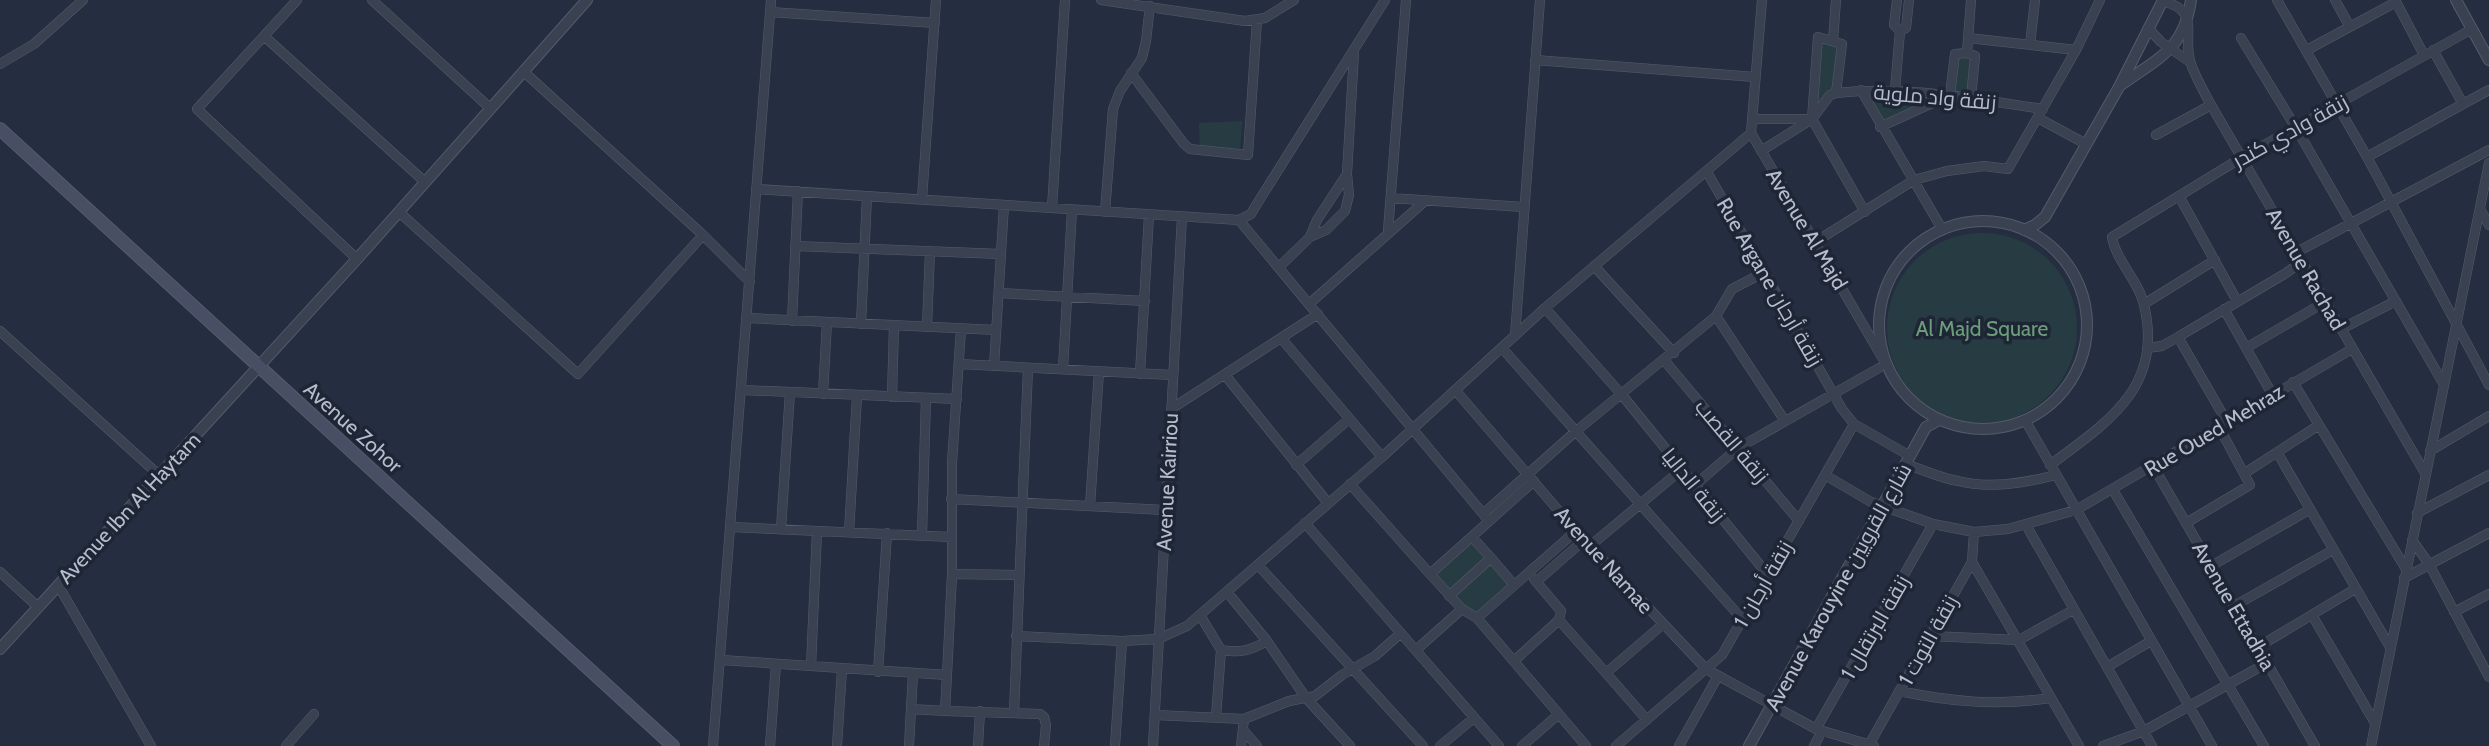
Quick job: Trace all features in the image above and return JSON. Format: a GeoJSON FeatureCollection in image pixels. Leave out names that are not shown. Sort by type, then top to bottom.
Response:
{"type":"FeatureCollection","features":[{"type":"Feature","properties":{"kind":"main road","name":"Avenue Zohor"},"geometry":{"type":"LineString","coordinates":[[2,133],[673,746]]}},
{"type":"Feature","properties":{"kind":"street"},"geometry":{"type":"LineString","coordinates":[[0,64],[34,44],[83,0]]}},
{"type":"Feature","properties":{"kind":"street"},"geometry":{"type":"LineString","coordinates":[[297,0],[197,109],[357,259]]}},
{"type":"Feature","properties":{"kind":"street"},"geometry":{"type":"LineString","coordinates":[[372,0],[490,108]]}},
{"type":"Feature","properties":{"kind":"street","name":"Avenue Ibn Al Haytam"},"geometry":{"type":"LineString","coordinates":[[0,649],[357,259],[587,0]]}},
{"type":"Feature","properties":{"kind":"street"},"geometry":{"type":"LineString","coordinates":[[713,746],[771,0]]}},
{"type":"Feature","properties":{"kind":"street"},"geometry":{"type":"LineString","coordinates":[[922,199],[936,0]]}},
{"type":"Feature","properties":{"kind":"street"},"geometry":{"type":"LineString","coordinates":[[1052,208],[1065,0]]}},
{"type":"Feature","properties":{"kind":"street"},"geometry":{"type":"LineString","coordinates":[[1101,0],[1245,21],[1257,20],[1276,12],[1294,0]]}},
{"type":"Feature","properties":{"kind":"street"},"geometry":{"type":"LineString","coordinates":[[755,189],[1239,220],[1251,214],[1385,0]]}},
{"type":"Feature","properties":{"kind":"street"},"geometry":{"type":"LineString","coordinates":[[1388,232],[1406,0]]}},
{"type":"Feature","properties":{"kind":"street"},"geometry":{"type":"LineString","coordinates":[[1515,336],[1540,0]]}},
{"type":"Feature","properties":{"kind":"street"},"geometry":{"type":"LineString","coordinates":[[1016,636],[1122,641],[1158,639],[1187,626],[1227,592],[1456,391],[1545,308],[1751,133],[1762,0]]}},
{"type":"Feature","properties":{"kind":"street"},"geometry":{"type":"LineString","coordinates":[[1833,41],[1836,0]]}},
{"type":"Feature","properties":{"kind":"street"},"geometry":{"type":"LineString","coordinates":[[1895,90],[1900,31],[1894,25],[1897,0]]}},
{"type":"Feature","properties":{"kind":"street"},"geometry":{"type":"LineString","coordinates":[[1900,31],[1906,28],[1909,0]]}},
{"type":"Feature","properties":{"kind":"street"},"geometry":{"type":"LineString","coordinates":[[1966,53],[1971,0]]}},
{"type":"Feature","properties":{"kind":"street"},"geometry":{"type":"LineString","coordinates":[[2030,45],[2035,0]]}},
{"type":"Feature","properties":{"kind":"street"},"geometry":{"type":"LineString","coordinates":[[1815,242],[1914,180],[1947,171],[1984,166],[2008,169],[2076,50],[2100,0]]}},
{"type":"Feature","properties":{"kind":"street"},"geometry":{"type":"LineString","coordinates":[[2024,230],[2045,217],[2119,87],[2162,0],[2179,7],[2188,19]]}},
{"type":"Feature","properties":{"kind":"street"},"geometry":{"type":"LineString","coordinates":[[2119,87],[2171,49],[2180,38],[2188,19],[2191,0]]}},
{"type":"Feature","properties":{"kind":"street"},"geometry":{"type":"LineString","coordinates":[[2277,0],[2367,157],[2489,385]]}},
{"type":"Feature","properties":{"kind":"street"},"geometry":{"type":"LineString","coordinates":[[2335,0],[2350,27]]}},
{"type":"Feature","properties":{"kind":"street"},"geometry":{"type":"LineString","coordinates":[[2456,0],[2489,60]]}},
{"type":"Feature","properties":{"kind":"street"},"geometry":{"type":"LineString","coordinates":[[2307,50],[2396,1],[2463,104]]}},
{"type":"Feature","properties":{"kind":"street"},"geometry":{"type":"LineString","coordinates":[[1105,212],[1113,109],[1119,91],[1142,58],[1150,6]]}},
{"type":"Feature","properties":{"kind":"street"},"geometry":{"type":"LineString","coordinates":[[770,12],[935,23]]}},
{"type":"Feature","properties":{"kind":"street","name":"Avenue Rachad"},"geometry":{"type":"LineString","coordinates":[[2188,19],[2190,62],[2211,105],[2425,473]]}},
{"type":"Feature","properties":{"kind":"street"},"geometry":{"type":"LineString","coordinates":[[1131,73],[1190,149],[1248,155],[1257,20]]}},
{"type":"Feature","properties":{"kind":"street","name":"Avenue Rachad"},"geometry":{"type":"LineString","coordinates":[[2148,28],[2190,62]]}},
{"type":"Feature","properties":{"kind":"street","name":"زنقة وادي كندر"},"geometry":{"type":"LineString","coordinates":[[2144,303],[2112,238],[2241,158],[2472,29]]}},
{"type":"Feature","properties":{"kind":"street"},"geometry":{"type":"LineString","coordinates":[[264,36],[425,182]]}},
{"type":"Feature","properties":{"kind":"street"},"geometry":{"type":"LineString","coordinates":[[1968,38],[2076,50]]}},
{"type":"Feature","properties":{"kind":"street"},"geometry":{"type":"LineString","coordinates":[[2241,38],[2443,383]]}},
{"type":"Feature","properties":{"kind":"street"},"geometry":{"type":"LineString","coordinates":[[1761,150],[1812,119],[1832,95],[1842,44],[1818,39],[1812,119],[1865,212]]}},
{"type":"Feature","properties":{"kind":"street"},"geometry":{"type":"LineString","coordinates":[[1279,267],[1310,237],[1325,230],[1345,211],[1349,195],[1354,50]]}},
{"type":"Feature","properties":{"kind":"street"},"geometry":{"type":"LineString","coordinates":[[1880,127],[1950,95],[1955,54],[1975,56],[1971,98]]}},
{"type":"Feature","properties":{"kind":"street"},"geometry":{"type":"LineString","coordinates":[[1535,60],[1755,77]]}},
{"type":"Feature","properties":{"kind":"street"},"geometry":{"type":"LineString","coordinates":[[523,71],[703,235],[750,282]]}},
{"type":"Feature","properties":{"kind":"street"},"geometry":{"type":"LineString","coordinates":[[1861,90],[1880,127],[1942,229]]}},
{"type":"Feature","properties":{"kind":"street","name":"زنقة واد ملوية"},"geometry":{"type":"LineString","coordinates":[[1832,95],[1861,90],[1895,90],[1971,98],[2040,113],[2086,144]]}},
{"type":"Feature","properties":{"kind":"street"},"geometry":{"type":"LineString","coordinates":[[2367,157],[2489,90]]}},
{"type":"Feature","properties":{"kind":"street"},"geometry":{"type":"LineString","coordinates":[[2156,135],[2211,105]]}},
{"type":"Feature","properties":{"kind":"street"},"geometry":{"type":"LineString","coordinates":[[1752,119],[1812,119]]}},
{"type":"Feature","properties":{"kind":"street","name":"Avenue Al Majd"},"geometry":{"type":"LineString","coordinates":[[1751,133],[1864,325],[1883,366]]}},
{"type":"Feature","properties":{"kind":"street"},"geometry":{"type":"LineString","coordinates":[[2147,348],[2162,346],[2178,337],[2286,273],[2299,257],[2351,223],[2489,150]]}},
{"type":"Feature","properties":{"kind":"street"},"geometry":{"type":"LineString","coordinates":[[2371,746],[2489,163]]}},
{"type":"Feature","properties":{"kind":"street","name":"Rue Argane زنقة أرجان"},"geometry":{"type":"LineString","coordinates":[[1707,172],[1833,393]]}},
{"type":"Feature","properties":{"kind":"street"},"geometry":{"type":"LineString","coordinates":[[1310,237],[1317,220],[1348,174]]}},
{"type":"Feature","properties":{"kind":"street"},"geometry":{"type":"LineString","coordinates":[[792,321],[798,191]]}},
{"type":"Feature","properties":{"kind":"street"},"geometry":{"type":"LineString","coordinates":[[861,324],[867,196]]}},
{"type":"Feature","properties":{"kind":"street"},"geometry":{"type":"LineString","coordinates":[[2179,197],[2237,301]]}},
{"type":"Feature","properties":{"kind":"street"},"geometry":{"type":"LineString","coordinates":[[1391,198],[1524,207]]}},
{"type":"Feature","properties":{"kind":"street"},"geometry":{"type":"LineString","coordinates":[[1308,304],[1424,201]]}},
{"type":"Feature","properties":{"kind":"street"},"geometry":{"type":"LineString","coordinates":[[994,366],[1004,205]]}},
{"type":"Feature","properties":{"kind":"street"},"geometry":{"type":"LineString","coordinates":[[2480,209],[2489,225]]}},
{"type":"Feature","properties":{"kind":"street"},"geometry":{"type":"LineString","coordinates":[[1063,369],[1072,210]]}},
{"type":"Feature","properties":{"kind":"street"},"geometry":{"type":"LineString","coordinates":[[399,212],[578,374],[703,235]]}},
{"type":"Feature","properties":{"kind":"street"},"geometry":{"type":"LineString","coordinates":[[1140,374],[1149,215]]}},
{"type":"Feature","properties":{"kind":"street","name":"Avenue Kairriou"},"geometry":{"type":"LineString","coordinates":[[1153,746],[1182,217]]}},
{"type":"Feature","properties":{"kind":"street"},"geometry":{"type":"LineString","coordinates":[[2043,240],[2045,217]]}},
{"type":"Feature","properties":{"kind":"street"},"geometry":{"type":"LineString","coordinates":[[1239,220],[1486,518]]}},
{"type":"Feature","properties":{"kind":"street"},"geometry":{"type":"LineString","coordinates":[[1985,221],[2005,223],[2024,230],[2043,240],[2065,261],[2077,282],[2085,311],[2086,339],[2079,365],[2067,386],[2048,406],[2025,420],[2003,428],[1979,430],[1961,428],[1939,420],[1904,394],[1883,366],[1879,323],[1886,287],[1907,254],[1942,229],[1962,223],[1985,221]]}},
{"type":"Feature","properties":{"kind":"street"},"geometry":{"type":"LineString","coordinates":[[795,246],[1001,254]]}},
{"type":"Feature","properties":{"kind":"street"},"geometry":{"type":"LineString","coordinates":[[927,327],[930,251]]}},
{"type":"Feature","properties":{"kind":"street"},"geometry":{"type":"LineString","coordinates":[[2050,465],[2088,437],[2128,398],[2141,378],[2147,348],[2144,303],[2215,260]]}},
{"type":"Feature","properties":{"kind":"street"},"geometry":{"type":"LineString","coordinates":[[1594,266],[1674,353]]}},
{"type":"Feature","properties":{"kind":"street"},"geometry":{"type":"LineString","coordinates":[[1430,574],[1472,537],[1486,518],[1575,432],[1716,316],[1732,289],[1765,272]]}},
{"type":"Feature","properties":{"kind":"street"},"geometry":{"type":"LineString","coordinates":[[999,293],[1145,301]]}},
{"type":"Feature","properties":{"kind":"street"},"geometry":{"type":"LineString","coordinates":[[2341,329],[2396,301]]}},
{"type":"Feature","properties":{"kind":"street"},"geometry":{"type":"LineString","coordinates":[[2246,348],[2325,302]]}},
{"type":"Feature","properties":{"kind":"street","name":"زنقة الداليا"},"geometry":{"type":"LineString","coordinates":[[1545,308],[1622,395],[1768,575]]}},
{"type":"Feature","properties":{"kind":"street"},"geometry":{"type":"LineString","coordinates":[[2224,309],[2272,394]]}},
{"type":"Feature","properties":{"kind":"street"},"geometry":{"type":"LineString","coordinates":[[1171,409],[1318,314]]}},
{"type":"Feature","properties":{"kind":"street"},"geometry":{"type":"LineString","coordinates":[[1716,316],[1785,421]]}},
{"type":"Feature","properties":{"kind":"street"},"geometry":{"type":"LineString","coordinates":[[747,318],[996,330]]}},
{"type":"Feature","properties":{"kind":"street"},"geometry":{"type":"LineString","coordinates":[[823,394],[827,322]]}},
{"type":"Feature","properties":{"kind":"street"},"geometry":{"type":"LineString","coordinates":[[892,397],[894,325]]}},
{"type":"Feature","properties":{"kind":"street"},"geometry":{"type":"LineString","coordinates":[[945,711],[952,574],[951,499],[961,328]]}},
{"type":"Feature","properties":{"kind":"street"},"geometry":{"type":"LineString","coordinates":[[0,331],[159,476]]}},
{"type":"Feature","properties":{"kind":"street"},"geometry":{"type":"LineString","coordinates":[[2178,337],[2223,424],[2250,485],[2186,523]]}},
{"type":"Feature","properties":{"kind":"street"},"geometry":{"type":"LineString","coordinates":[[1281,338],[1382,457]]}},
{"type":"Feature","properties":{"kind":"street"},"geometry":{"type":"LineString","coordinates":[[1502,348],[1742,619]]}},
{"type":"Feature","properties":{"kind":"street","name":"Rue Oued Mehraz"},"geometry":{"type":"LineString","coordinates":[[1825,475],[1883,507],[1933,524],[1974,532],[1990,532],[2026,525],[2076,510],[2352,349]]}},
{"type":"Feature","properties":{"kind":"street","name":"زنقة القصب"},"geometry":{"type":"LineString","coordinates":[[1664,360],[1798,521]]}},
{"type":"Feature","properties":{"kind":"street"},"geometry":{"type":"LineString","coordinates":[[959,364],[1172,375]]}},
{"type":"Feature","properties":{"kind":"street"},"geometry":{"type":"LineString","coordinates":[[1695,486],[1738,448],[1883,366]]}},
{"type":"Feature","properties":{"kind":"street"},"geometry":{"type":"LineString","coordinates":[[1014,713],[1028,368]]}},
{"type":"Feature","properties":{"kind":"street"},"geometry":{"type":"LineString","coordinates":[[1090,506],[1099,371]]}},
{"type":"Feature","properties":{"kind":"street"},"geometry":{"type":"LineString","coordinates":[[1225,375],[1328,503]]}},
{"type":"Feature","properties":{"kind":"street"},"geometry":{"type":"LineString","coordinates":[[2293,382],[2405,574]]}},
{"type":"Feature","properties":{"kind":"street"},"geometry":{"type":"LineString","coordinates":[[742,390],[957,399]]}},
{"type":"Feature","properties":{"kind":"street","name":"Avenue Namae"},"geometry":{"type":"LineString","coordinates":[[1456,391],[1576,531],[1706,669],[1819,730],[1850,743],[1871,746]]}},
{"type":"Feature","properties":{"kind":"street"},"geometry":{"type":"LineString","coordinates":[[781,529],[790,393]]}},
{"type":"Feature","properties":{"kind":"street"},"geometry":{"type":"LineString","coordinates":[[1833,393],[1854,424],[1908,460],[1958,481],[1997,485],[2056,475]]}},
{"type":"Feature","properties":{"kind":"street"},"geometry":{"type":"LineString","coordinates":[[849,532],[857,396]]}},
{"type":"Feature","properties":{"kind":"street"},"geometry":{"type":"LineString","coordinates":[[922,535],[926,398]]}},
{"type":"Feature","properties":{"kind":"street"},"geometry":{"type":"LineString","coordinates":[[1924,411],[1926,427],[1939,420]]}},
{"type":"Feature","properties":{"kind":"street"},"geometry":{"type":"LineString","coordinates":[[2430,451],[2489,416]]}},
{"type":"Feature","properties":{"kind":"street"},"geometry":{"type":"LineString","coordinates":[[1296,465],[1349,419]]}},
{"type":"Feature","properties":{"kind":"street"},"geometry":{"type":"LineString","coordinates":[[2025,420],[2212,746]]}},
{"type":"Feature","properties":{"kind":"street","name":"زنقة أرجان 1"},"geometry":{"type":"LineString","coordinates":[[1616,746],[1722,655],[1854,424]]}},
{"type":"Feature","properties":{"kind":"street"},"geometry":{"type":"LineString","coordinates":[[2245,473],[2319,425]]}},
{"type":"Feature","properties":{"kind":"street","name":"Avenue Karouyine شارع القرويين"},"geometry":{"type":"LineString","coordinates":[[1749,746],[1926,427]]}},
{"type":"Feature","properties":{"kind":"street"},"geometry":{"type":"LineString","coordinates":[[2277,452],[2390,647]]}},
{"type":"Feature","properties":{"kind":"street","name":"Avenue Ettadhia"},"geometry":{"type":"LineString","coordinates":[[2153,466],[2315,746]]}},
{"type":"Feature","properties":{"kind":"street"},"geometry":{"type":"LineString","coordinates":[[1536,582],[1681,470]]}},
{"type":"Feature","properties":{"kind":"street"},"geometry":{"type":"LineString","coordinates":[[2417,513],[2489,475]]}},
{"type":"Feature","properties":{"kind":"street"},"geometry":{"type":"LineString","coordinates":[[1350,484],[1449,596],[1462,609],[1477,618],[1515,660],[1586,746]]}},
{"type":"Feature","properties":{"kind":"street"},"geometry":{"type":"LineString","coordinates":[[2113,490],[2264,746]]}},
{"type":"Feature","properties":{"kind":"street"},"geometry":{"type":"LineString","coordinates":[[951,499],[1165,510]]}},
{"type":"Feature","properties":{"kind":"street"},"geometry":{"type":"LineString","coordinates":[[2211,566],[2309,510]]}},
{"type":"Feature","properties":{"kind":"street"},"geometry":{"type":"LineString","coordinates":[[1305,523],[1499,746]]}},
{"type":"Feature","properties":{"kind":"street","name":"زنقة البرتقال 1"},"geometry":{"type":"LineString","coordinates":[[1814,746],[1819,730],[1933,524]]}},
{"type":"Feature","properties":{"kind":"street"},"geometry":{"type":"LineString","coordinates":[[2026,525],[2152,746]]}},
{"type":"Feature","properties":{"kind":"street"},"geometry":{"type":"LineString","coordinates":[[731,527],[951,537]]}},
{"type":"Feature","properties":{"kind":"street"},"geometry":{"type":"LineString","coordinates":[[811,666],[817,531]]}},
{"type":"Feature","properties":{"kind":"street"},"geometry":{"type":"LineString","coordinates":[[1477,618],[1576,531]]}},
{"type":"Feature","properties":{"kind":"street","name":"زنقة التوت 1"},"geometry":{"type":"LineString","coordinates":[[1871,746],[1972,562],[1974,532]]}},
{"type":"Feature","properties":{"kind":"street"},"geometry":{"type":"LineString","coordinates":[[878,672],[887,533]]}},
{"type":"Feature","properties":{"kind":"street"},"geometry":{"type":"LineString","coordinates":[[2405,574],[2489,533]]}},
{"type":"Feature","properties":{"kind":"street"},"geometry":{"type":"LineString","coordinates":[[1472,537],[1514,585]]}},
{"type":"Feature","properties":{"kind":"street"},"geometry":{"type":"LineString","coordinates":[[2412,540],[2429,564],[2489,677]]}},
{"type":"Feature","properties":{"kind":"street"},"geometry":{"type":"LineString","coordinates":[[2234,606],[2333,550]]}},
{"type":"Feature","properties":{"kind":"street"},"geometry":{"type":"LineString","coordinates":[[1449,596],[1491,558]]}},
{"type":"Feature","properties":{"kind":"street"},"geometry":{"type":"LineString","coordinates":[[1972,562],[2079,746]]}},
{"type":"Feature","properties":{"kind":"street"},"geometry":{"type":"LineString","coordinates":[[1258,565],[1423,746]]}},
{"type":"Feature","properties":{"kind":"street"},"geometry":{"type":"LineString","coordinates":[[0,572],[38,607]]}},
{"type":"Feature","properties":{"kind":"street"},"geometry":{"type":"LineString","coordinates":[[1515,660],[1559,620],[1561,611],[1528,573]]}},
{"type":"Feature","properties":{"kind":"street"},"geometry":{"type":"LineString","coordinates":[[952,574],[1018,575]]}},
{"type":"Feature","properties":{"kind":"street"},"geometry":{"type":"LineString","coordinates":[[58,585],[151,746]]}},
{"type":"Feature","properties":{"kind":"street"},"geometry":{"type":"LineString","coordinates":[[2258,647],[2355,589]]}},
{"type":"Feature","properties":{"kind":"street"},"geometry":{"type":"LineString","coordinates":[[1227,592],[1267,641],[1306,698],[1350,746]]}},
{"type":"Feature","properties":{"kind":"street"},"geometry":{"type":"LineString","coordinates":[[2454,612],[2489,594]]}},
{"type":"Feature","properties":{"kind":"street"},"geometry":{"type":"LineString","coordinates":[[1416,650],[1462,609]]}},
{"type":"Feature","properties":{"kind":"street"},"geometry":{"type":"LineString","coordinates":[[1931,636],[2019,640],[2074,610]]}},
{"type":"Feature","properties":{"kind":"street"},"geometry":{"type":"LineString","coordinates":[[1200,615],[1220,650],[1216,718]]}},
{"type":"Feature","properties":{"kind":"street"},"geometry":{"type":"LineString","coordinates":[[2312,615],[2375,723]]}},
{"type":"Feature","properties":{"kind":"street"},"geometry":{"type":"LineString","coordinates":[[1559,620],[1647,720]]}},
{"type":"Feature","properties":{"kind":"street"},"geometry":{"type":"LineString","coordinates":[[1606,673],[1662,625]]}},
{"type":"Feature","properties":{"kind":"street"},"geometry":{"type":"LineString","coordinates":[[1155,715],[1244,719],[1322,691],[1375,656],[1401,633]]}},
{"type":"Feature","properties":{"kind":"street"},"geometry":{"type":"LineString","coordinates":[[1115,746],[1122,641]]}},
{"type":"Feature","properties":{"kind":"street"},"geometry":{"type":"LineString","coordinates":[[1220,650],[1243,652],[1267,641]]}},
{"type":"Feature","properties":{"kind":"street"},"geometry":{"type":"LineString","coordinates":[[2107,667],[2151,641]]}},
{"type":"Feature","properties":{"kind":"street"},"geometry":{"type":"LineString","coordinates":[[2478,658],[2489,653]]}},
{"type":"Feature","properties":{"kind":"street"},"geometry":{"type":"LineString","coordinates":[[720,660],[947,676]]}},
{"type":"Feature","properties":{"kind":"street"},"geometry":{"type":"LineString","coordinates":[[2103,746],[2144,732],[2267,663]]}},
{"type":"Feature","properties":{"kind":"street"},"geometry":{"type":"LineString","coordinates":[[770,746],[776,664]]}},
{"type":"Feature","properties":{"kind":"street"},"geometry":{"type":"LineString","coordinates":[[837,746],[842,669]]}},
{"type":"Feature","properties":{"kind":"street"},"geometry":{"type":"LineString","coordinates":[[909,746],[913,674]]}},
{"type":"Feature","properties":{"kind":"street"},"geometry":{"type":"LineString","coordinates":[[1679,746],[1718,676]]}},
{"type":"Feature","properties":{"kind":"street"},"geometry":{"type":"LineString","coordinates":[[1899,691],[1981,704],[2051,698]]}},
{"type":"Feature","properties":{"kind":"street"},"geometry":{"type":"LineString","coordinates":[[911,709],[1036,713],[1044,717],[1046,725],[1044,746]]}},
{"type":"Feature","properties":{"kind":"street"},"geometry":{"type":"LineString","coordinates":[[978,746],[980,711]]}},
{"type":"Feature","properties":{"kind":"street"},"geometry":{"type":"LineString","coordinates":[[286,746],[314,714]]}},
{"type":"Feature","properties":{"kind":"street"},"geometry":{"type":"LineString","coordinates":[[1522,746],[1559,714]]}},
{"type":"Feature","properties":{"kind":"street"},"geometry":{"type":"LineString","coordinates":[[1440,746],[1474,718]]}},
{"type":"Feature","properties":{"kind":"street"},"geometry":{"type":"LineString","coordinates":[[1241,746],[1244,719]]}},
{"type":"Feature","properties":{"kind":"street"},"geometry":{"type":"LineString","coordinates":[[1244,731],[1257,746]]}},
{"type":"Feature","properties":{"kind":"green space"},"geometry":{"type":"Polygon","coordinates":[[[1819,38],[1840,45],[1833,93],[1812,119],[1819,38]]]}},
{"type":"Feature","properties":{"kind":"green space"},"geometry":{"type":"Polygon","coordinates":[[[1959,53],[1974,54],[1971,98],[1949,95],[1959,53]]]}},
{"type":"Feature","properties":{"kind":"green space"},"geometry":{"type":"Polygon","coordinates":[[[1861,90],[1949,95],[1882,123],[1861,90]]]}},
{"type":"Feature","properties":{"kind":"green space"},"geometry":{"type":"Polygon","coordinates":[[[1242,121],[1240,154],[1200,152],[1199,123],[1242,121]]]}},
{"type":"Feature","properties":{"kind":"green space","name":"Al Majd Square"},"geometry":{"type":"Polygon","coordinates":[[[1982,233],[2018,240],[2049,261],[2070,292],[2077,328],[2070,364],[2049,395],[2018,416],[1982,423],[1946,416],[1915,395],[1894,364],[1887,328],[1894,292],[1915,261],[1946,240],[1982,233]]]}},
{"type":"Feature","properties":{"kind":"green space"},"geometry":{"type":"Polygon","coordinates":[[[1472,537],[1514,585],[1477,618],[1430,574],[1472,537]]]}}]}
